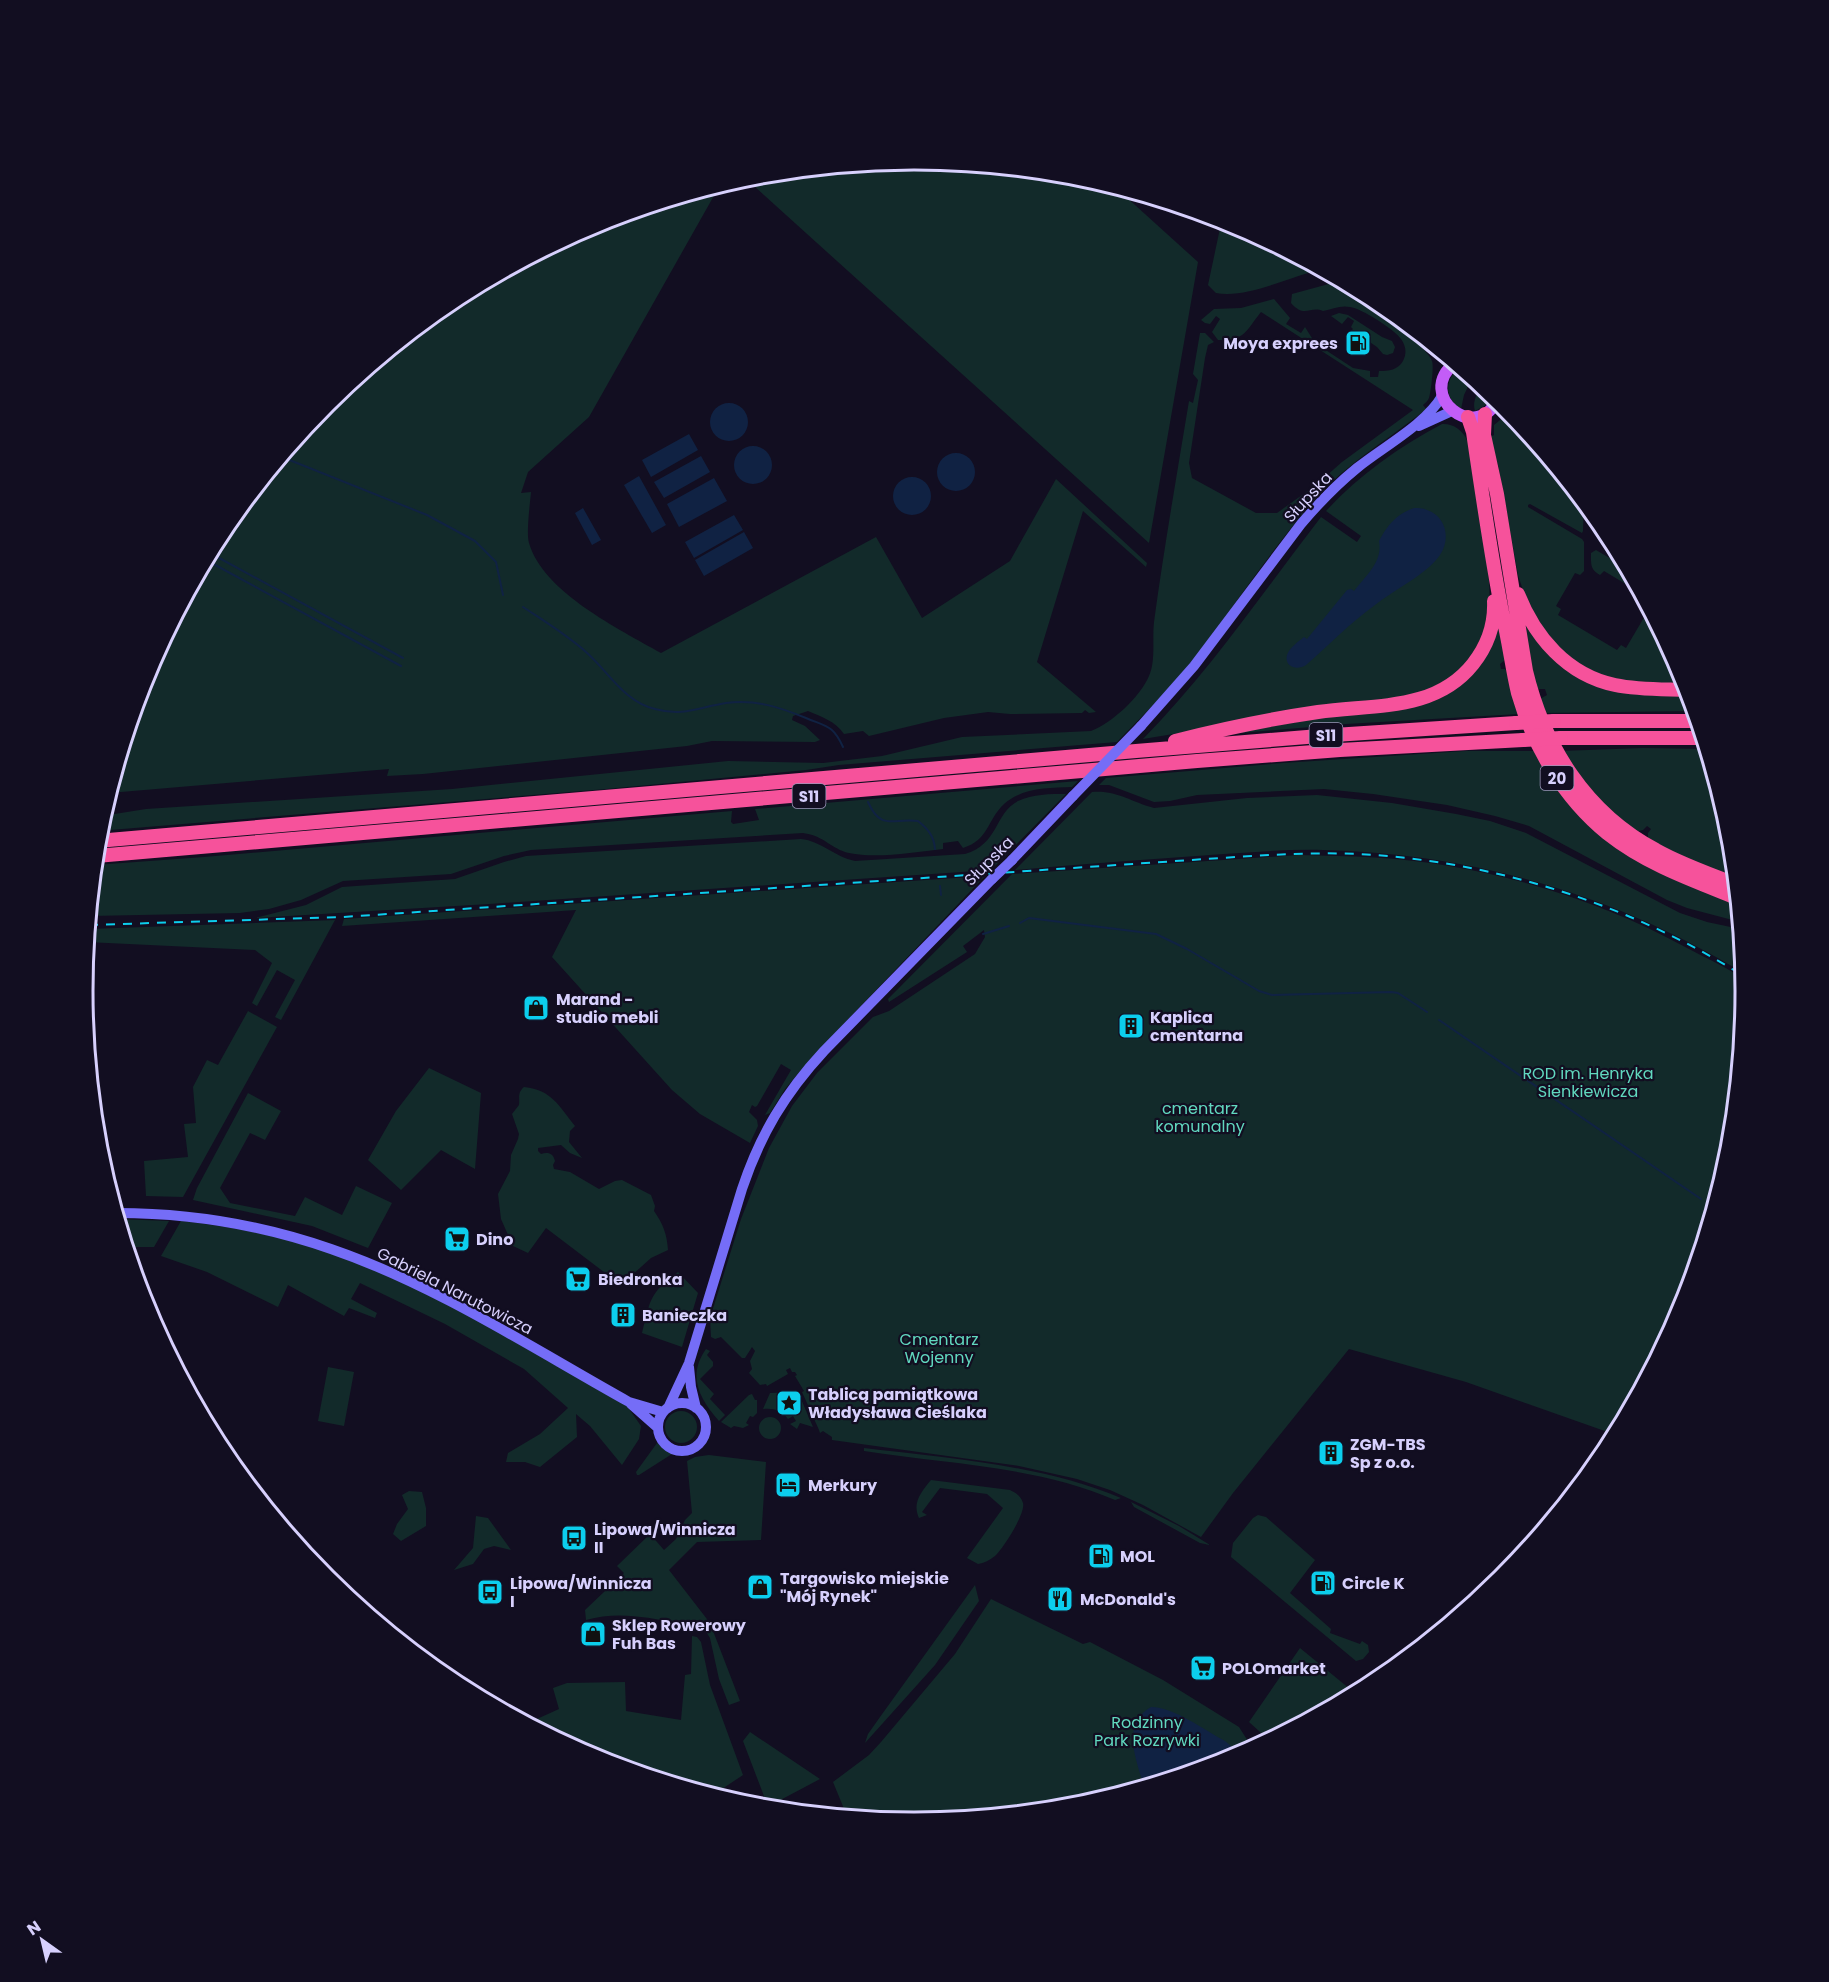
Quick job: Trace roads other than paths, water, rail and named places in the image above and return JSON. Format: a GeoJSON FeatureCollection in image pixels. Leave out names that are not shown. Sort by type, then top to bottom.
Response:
{"type":"FeatureCollection","features":[{"type":"Feature","properties":{"kind":"highway"},"geometry":{"type":"LineString","coordinates":[[1485,414],[1485,435],[1524,660],[1532,697],[1542,725],[1557,755],[1598,809],[1642,842],[1692,867],[1729,881]]}},
{"type":"Feature","properties":{"kind":"highway","name":"20"},"geometry":{"type":"LineString","coordinates":[[1468,417],[1473,432],[1494,568],[1518,693],[1534,736],[1563,787],[1594,822],[1633,851],[1673,873],[1730,895]]}},
{"type":"Feature","properties":{"kind":"highway"},"geometry":{"type":"LineString","coordinates":[[1136,751],[1211,732],[1291,717],[1343,709],[1403,704],[1442,691],[1467,672],[1478,658],[1491,632],[1494,614],[1494,568]]}},
{"type":"Feature","properties":{"kind":"highway"},"geometry":{"type":"LineString","coordinates":[[1511,575],[1521,601],[1538,633],[1556,653],[1578,670],[1613,685],[1678,690]]}},
{"type":"Feature","properties":{"kind":"highway","name":"S11"},"geometry":{"type":"LineString","coordinates":[[107,840],[1318,736],[1516,723],[1690,721]]}},
{"type":"Feature","properties":{"kind":"highway","name":"S11"},"geometry":{"type":"LineString","coordinates":[[105,855],[1197,761],[1385,747],[1561,738],[1695,738]]}},
{"type":"Feature","properties":{"kind":"main road"},"geometry":{"type":"LineString","coordinates":[[1450,368],[1444,376],[1441,389],[1442,396],[1452,411],[1468,417],[1485,414],[1492,407]]}},
{"type":"Feature","properties":{"kind":"main road","name":"Słupska"},"geometry":{"type":"LineString","coordinates":[[665,1410],[688,1366],[744,1182],[769,1124],[798,1080],[1141,726],[1194,666],[1316,507],[1356,469],[1403,434],[1436,405],[1442,396]]}},
{"type":"Feature","properties":{"kind":"main road","name":"Słupska"},"geometry":{"type":"LineString","coordinates":[[1403,434],[1452,411]]}},
{"type":"Feature","properties":{"kind":"main road","name":"Gabriela Narutowicza"},"geometry":{"type":"LineString","coordinates":[[124,1213],[178,1215],[273,1232],[372,1264],[430,1291],[629,1402],[657,1427]]}},
{"type":"Feature","properties":{"kind":"main road","name":"Słupska"},"geometry":{"type":"LineString","coordinates":[[688,1366],[696,1408]]}},
{"type":"Feature","properties":{"kind":"main road","name":"Gabriela Narutowicza"},"geometry":{"type":"LineString","coordinates":[[629,1402],[665,1410]]}},
{"type":"Feature","properties":{"kind":"main road"},"geometry":{"type":"LineString","coordinates":[[680,1403],[696,1408],[703,1415],[706,1425],[704,1437],[695,1448],[688,1451],[678,1451],[668,1447],[660,1438],[657,1427],[665,1410],[680,1403]]}},
{"type":"Feature","properties":{"kind":"water"},"geometry":{"type":"Polygon","coordinates":[[[729,403],[743,408],[748,422],[743,436],[729,441],[715,436],[710,422],[715,408],[729,403]]]}},
{"type":"Feature","properties":{"kind":"water"},"geometry":{"type":"Polygon","coordinates":[[[689,434],[698,450],[651,477],[642,460],[689,434]]]}},
{"type":"Feature","properties":{"kind":"water"},"geometry":{"type":"Polygon","coordinates":[[[753,446],[767,451],[772,465],[767,479],[753,484],[739,479],[734,465],[739,451],[753,446]]]}},
{"type":"Feature","properties":{"kind":"water"},"geometry":{"type":"Polygon","coordinates":[[[956,453],[970,458],[975,472],[970,486],[956,491],[942,486],[937,472],[942,458],[956,453]]]}},
{"type":"Feature","properties":{"kind":"water"},"geometry":{"type":"Polygon","coordinates":[[[701,456],[710,472],[664,498],[654,482],[701,456]]]}},
{"type":"Feature","properties":{"kind":"water"},"geometry":{"type":"Polygon","coordinates":[[[639,476],[666,525],[652,533],[624,485],[639,476]]]}},
{"type":"Feature","properties":{"kind":"water"},"geometry":{"type":"Polygon","coordinates":[[[912,477],[926,482],[931,496],[926,510],[912,515],[898,510],[893,496],[898,482],[912,477]]]}},
{"type":"Feature","properties":{"kind":"water"},"geometry":{"type":"Polygon","coordinates":[[[714,478],[727,501],[679,527],[667,504],[714,478]]]}},
{"type":"Feature","properties":{"kind":"water"},"geometry":{"type":"Polygon","coordinates":[[[583,508],[601,540],[592,545],[575,513],[583,508]]]}},
{"type":"Feature","properties":{"kind":"water"},"geometry":{"type":"Polygon","coordinates":[[[1414,508],[1424,509],[1439,517],[1446,535],[1440,555],[1419,575],[1357,619],[1306,665],[1295,668],[1289,665],[1287,655],[1290,650],[1304,637],[1307,639],[1347,590],[1354,591],[1376,562],[1380,549],[1379,541],[1386,530],[1397,517],[1414,508]]]}},
{"type":"Feature","properties":{"kind":"water"},"geometry":{"type":"Polygon","coordinates":[[[734,515],[743,530],[694,558],[685,542],[734,515]]]}},
{"type":"Feature","properties":{"kind":"water"},"geometry":{"type":"Polygon","coordinates":[[[744,532],[753,548],[704,576],[695,560],[744,532]]]}},
{"type":"Feature","properties":{"kind":"water"},"geometry":{"type":"Polygon","coordinates":[[[1151,1707],[1169,1711],[1225,1741],[1232,1749],[1142,1780],[1133,1744],[1136,1723],[1151,1707]]]}},
{"type":"Feature","properties":{"kind":"waterway"},"geometry":{"type":"LineString","coordinates":[[288,460],[427,515],[475,541],[496,562],[503,595]]}},
{"type":"Feature","properties":{"kind":"waterway"},"geometry":{"type":"LineString","coordinates":[[217,557],[403,658]]}},
{"type":"Feature","properties":{"kind":"waterway"},"geometry":{"type":"LineString","coordinates":[[213,564],[401,666]]}},
{"type":"Feature","properties":{"kind":"waterway"},"geometry":{"type":"LineString","coordinates":[[523,607],[579,646],[625,693],[644,705],[674,712],[737,702],[767,705],[824,725],[836,734],[843,747]]}},
{"type":"Feature","properties":{"kind":"waterway"},"geometry":{"type":"LineString","coordinates":[[868,802],[873,811],[883,820],[918,821],[930,833],[935,849]]}},
{"type":"Feature","properties":{"kind":"waterway"},"geometry":{"type":"LineString","coordinates":[[940,886],[941,895]]}},
{"type":"Feature","properties":{"kind":"waterway"},"geometry":{"type":"LineString","coordinates":[[1020,923],[1029,918],[1156,934],[1187,949],[1259,991],[1272,995],[1391,992],[1398,993],[1427,1012]]}},
{"type":"Feature","properties":{"kind":"waterway"},"geometry":{"type":"LineString","coordinates":[[983,934],[1009,926]]}},
{"type":"Feature","properties":{"kind":"waterway"},"geometry":{"type":"LineString","coordinates":[[1439,1020],[1701,1199]]}},
{"type":"Feature","properties":{"kind":"railway"},"geometry":{"type":"LineString","coordinates":[[96,925],[343,917],[1238,857],[1358,854],[1409,858],[1460,866],[1559,891],[1655,928],[1735,971]]}},
{"type":"Feature","properties":{"kind":"place","name":"Moya exprees"},"geometry":{"type":"Point","coordinates":[1358,343]}},
{"type":"Feature","properties":{"kind":"place","name":"Marand - studio mebli"},"geometry":{"type":"Point","coordinates":[536,1008]}},
{"type":"Feature","properties":{"kind":"place","name":"Kaplica cmentarna"},"geometry":{"type":"Point","coordinates":[1131,1026]}},
{"type":"Feature","properties":{"kind":"place","name":"Dino"},"geometry":{"type":"Point","coordinates":[457,1239]}},
{"type":"Feature","properties":{"kind":"place","name":"Biedronka"},"geometry":{"type":"Point","coordinates":[578,1279]}},
{"type":"Feature","properties":{"kind":"place","name":"Banieczka"},"geometry":{"type":"Point","coordinates":[623,1315]}},
{"type":"Feature","properties":{"kind":"place","name":"Tablicą pamiątkowa Władysława Cieślaka"},"geometry":{"type":"Point","coordinates":[789,1403]}},
{"type":"Feature","properties":{"kind":"place","name":"ZGM-TBS Sp z o.o."},"geometry":{"type":"Point","coordinates":[1331,1453]}},
{"type":"Feature","properties":{"kind":"place","name":"Merkury"},"geometry":{"type":"Point","coordinates":[788,1485]}},
{"type":"Feature","properties":{"kind":"place","name":"Lipowa/Winnicza II"},"geometry":{"type":"Point","coordinates":[574,1538]}},
{"type":"Feature","properties":{"kind":"place","name":"MOL"},"geometry":{"type":"Point","coordinates":[1101,1556]}},
{"type":"Feature","properties":{"kind":"place","name":"Circle K"},"geometry":{"type":"Point","coordinates":[1323,1583]}},
{"type":"Feature","properties":{"kind":"place","name":"Targowisko miejskie \"Mój Rynek\""},"geometry":{"type":"Point","coordinates":[760,1587]}},
{"type":"Feature","properties":{"kind":"place","name":"Lipowa/Winnicza I"},"geometry":{"type":"Point","coordinates":[490,1592]}},
{"type":"Feature","properties":{"kind":"place","name":"McDonald's"},"geometry":{"type":"Point","coordinates":[1060,1599]}},
{"type":"Feature","properties":{"kind":"place","name":"Sklep Rowerowy Fuh Bas"},"geometry":{"type":"Point","coordinates":[593,1634]}},
{"type":"Feature","properties":{"kind":"place","name":"POLOmarket"},"geometry":{"type":"Point","coordinates":[1203,1668]}},
{"type":"Feature","properties":{"kind":"park label","name":"ROD im. Henryka Sienkiewicza"},"geometry":{"type":"Point","coordinates":[1588,1082]}},
{"type":"Feature","properties":{"kind":"park label","name":"cmentarz komunalny"},"geometry":{"type":"Point","coordinates":[1200,1117]}},
{"type":"Feature","properties":{"kind":"park label","name":"Cmentarz Wojenny"},"geometry":{"type":"Point","coordinates":[939,1348]}},
{"type":"Feature","properties":{"kind":"park label","name":"Rodzinny Park Rozrywki"},"geometry":{"type":"Point","coordinates":[1147,1731]}}]}
